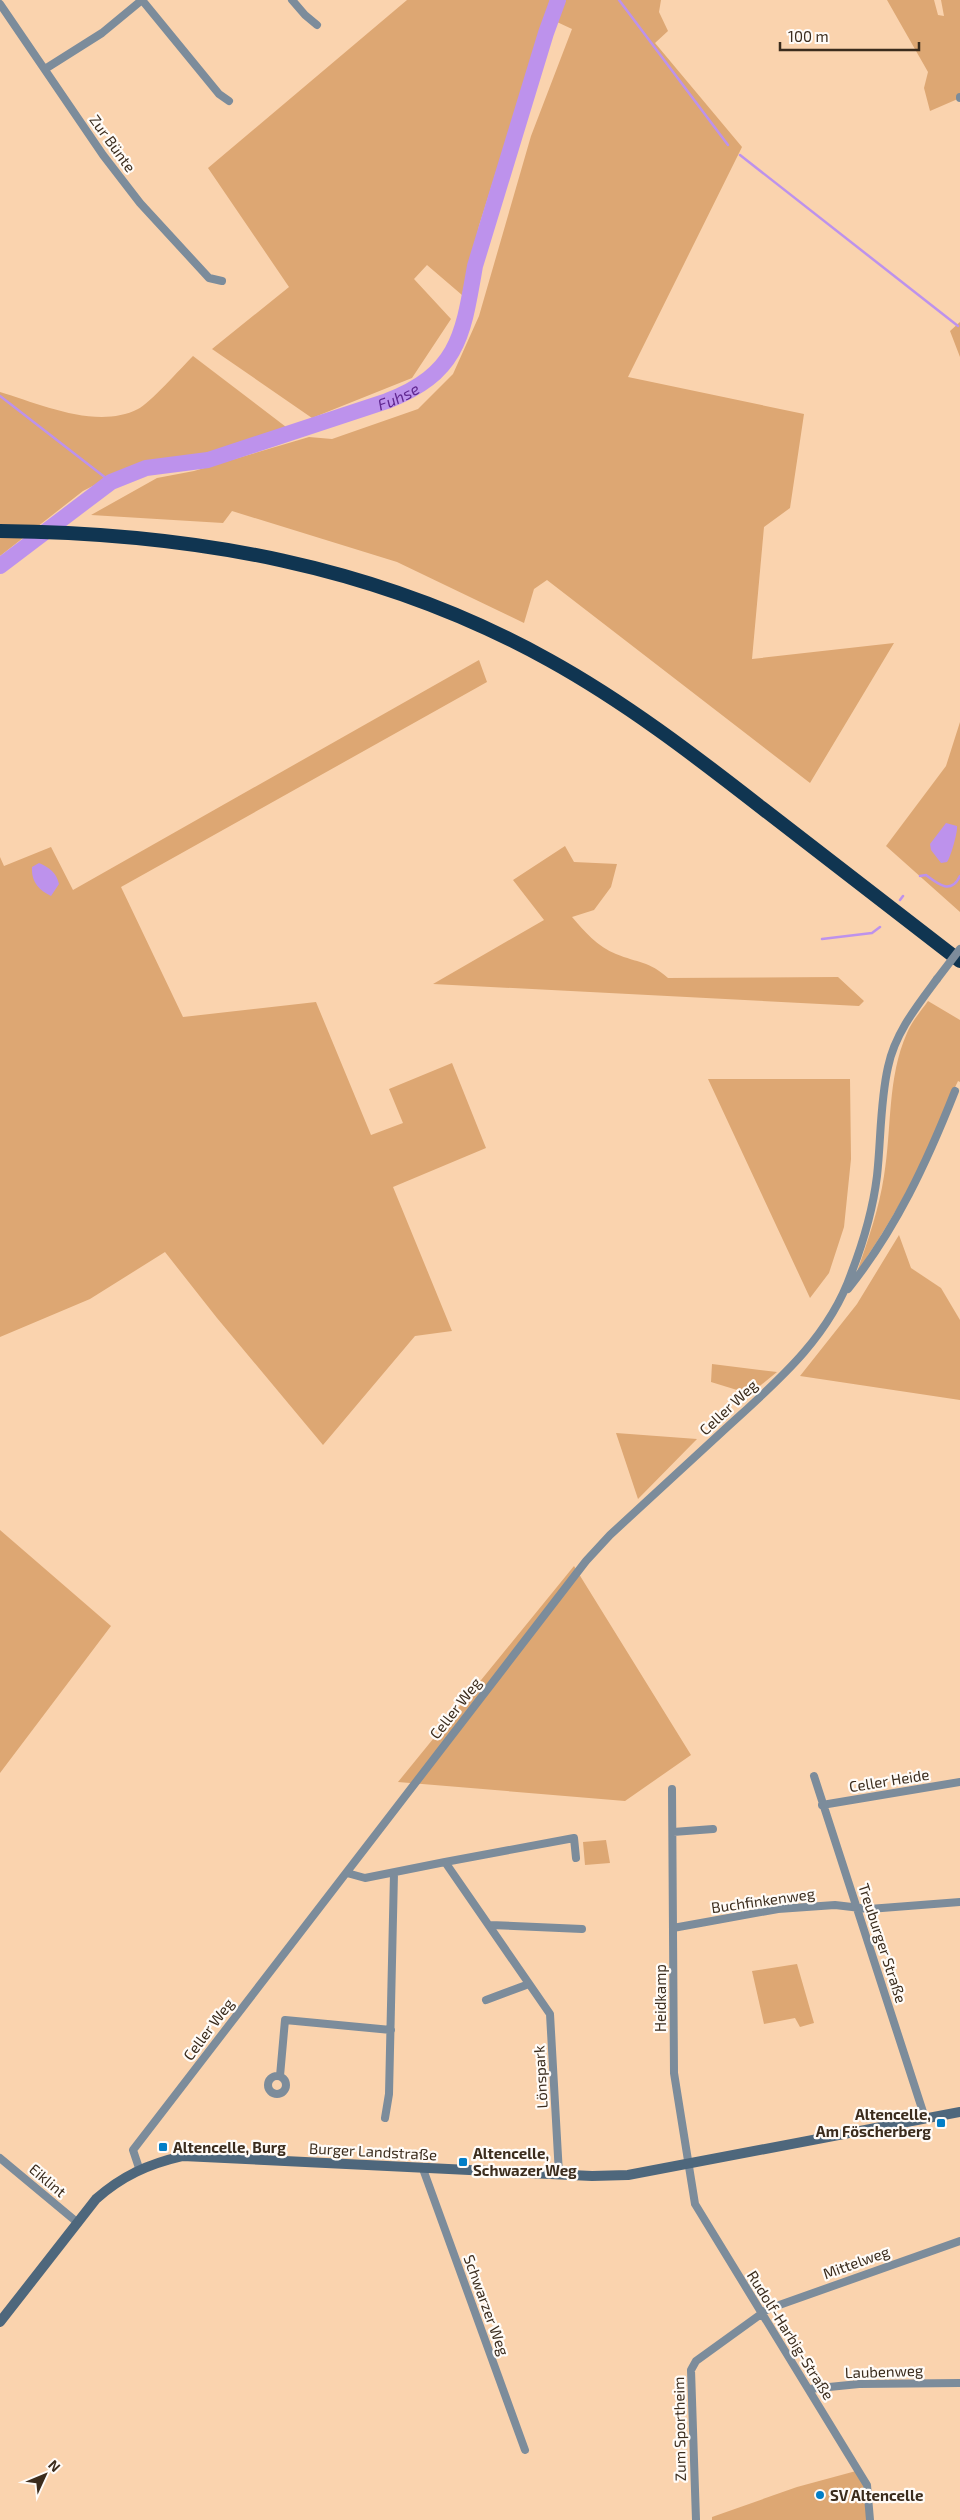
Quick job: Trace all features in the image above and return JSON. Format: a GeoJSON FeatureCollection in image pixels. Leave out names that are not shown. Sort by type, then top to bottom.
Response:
{"type":"FeatureCollection","features":[{"type":"Feature","properties":{"kind":"highway"},"geometry":{"type":"LineString","coordinates":[[0,531],[128,536],[228,550],[312,567],[385,588],[471,621],[550,660],[634,712],[960,961]]}},
{"type":"Feature","properties":{"kind":"street"},"geometry":{"type":"LineString","coordinates":[[45,69],[102,33],[142,0],[219,94],[229,101]]}},
{"type":"Feature","properties":{"kind":"street"},"geometry":{"type":"LineString","coordinates":[[292,0],[305,16],[317,25]]}},
{"type":"Feature","properties":{"kind":"street","name":"Zur Bünte"},"geometry":{"type":"LineString","coordinates":[[0,4],[103,155],[140,203],[209,278],[222,281]]}},
{"type":"Feature","properties":{"kind":"street","name":"Celler Weg"},"geometry":{"type":"LineString","coordinates":[[842,1296],[860,1246],[876,1178],[888,1067],[902,1028],[960,949]]}},
{"type":"Feature","properties":{"kind":"street","name":"Celler Weg"},"geometry":{"type":"LineString","coordinates":[[139,2168],[133,2150],[586,1561],[610,1535],[783,1375],[815,1340],[842,1296],[878,1250],[908,1198],[937,1137],[955,1090]]}},
{"type":"Feature","properties":{"kind":"street","name":"Treuburger Straße"},"geometry":{"type":"LineString","coordinates":[[814,1776],[926,2118]]}},
{"type":"Feature","properties":{"kind":"street","name":"Celler Heide"},"geometry":{"type":"LineString","coordinates":[[822,1804],[960,1782]]}},
{"type":"Feature","properties":{"kind":"street","name":"Heidkamp"},"geometry":{"type":"LineString","coordinates":[[672,1789],[674,2073],[688,2164]]}},
{"type":"Feature","properties":{"kind":"street"},"geometry":{"type":"LineString","coordinates":[[673,1832],[713,1830]]}},
{"type":"Feature","properties":{"kind":"street"},"geometry":{"type":"LineString","coordinates":[[347,1873],[365,1878],[574,1838],[576,1858]]}},
{"type":"Feature","properties":{"kind":"street","name":"Lönspark"},"geometry":{"type":"LineString","coordinates":[[445,1862],[550,2014],[559,2174]]}},
{"type":"Feature","properties":{"kind":"street"},"geometry":{"type":"LineString","coordinates":[[385,2118],[389,2094],[394,1873]]}},
{"type":"Feature","properties":{"kind":"street","name":"Buchfinkenweg"},"geometry":{"type":"LineString","coordinates":[[673,1928],[778,1909],[835,1905],[869,1909],[960,1902]]}},
{"type":"Feature","properties":{"kind":"street"},"geometry":{"type":"LineString","coordinates":[[490,1925],[582,1929]]}},
{"type":"Feature","properties":{"kind":"street"},"geometry":{"type":"LineString","coordinates":[[486,2000],[529,1984]]}},
{"type":"Feature","properties":{"kind":"street"},"geometry":{"type":"LineString","coordinates":[[280,2076],[285,2020],[391,2030]]}},
{"type":"Feature","properties":{"kind":"street","name":"Burger Landstraße"},"geometry":{"type":"LineString","coordinates":[[0,2322],[96,2199],[115,2182],[139,2168],[183,2156],[423,2169],[628,2175],[960,2112]]}},
{"type":"Feature","properties":{"kind":"street","name":"Eiklint"},"geometry":{"type":"LineString","coordinates":[[0,2158],[78,2222]]}},
{"type":"Feature","properties":{"kind":"street","name":"Rudolf-Harbig-Straße"},"geometry":{"type":"LineString","coordinates":[[688,2164],[695,2204],[867,2485],[870,2520]]}},
{"type":"Feature","properties":{"kind":"street","name":"Schwarzer Weg"},"geometry":{"type":"LineString","coordinates":[[423,2169],[525,2450]]}},
{"type":"Feature","properties":{"kind":"street","name":"Mittelweg"},"geometry":{"type":"LineString","coordinates":[[762,2313],[768,2309],[960,2240]]}},
{"type":"Feature","properties":{"kind":"street","name":"Zum Sportheim"},"geometry":{"type":"LineString","coordinates":[[696,2520],[691,2370],[696,2361],[762,2313]]}},
{"type":"Feature","properties":{"kind":"street","name":"Laubenweg"},"geometry":{"type":"LineString","coordinates":[[809,2389],[860,2384],[960,2383]]}},
{"type":"Feature","properties":{"kind":"shaded area"},"geometry":{"type":"Polygon","coordinates":[[[407,0],[550,0],[479,226],[462,295],[427,265],[414,279],[451,319],[412,378],[312,418],[212,349],[289,287],[208,168],[407,0]]]}},
{"type":"Feature","properties":{"kind":"shaded area"},"geometry":{"type":"Polygon","coordinates":[[[566,0],[661,0],[659,12],[668,31],[655,43],[742,147],[628,377],[804,414],[790,508],[764,527],[752,659],[894,643],[810,783],[547,580],[534,589],[524,623],[397,562],[232,511],[223,523],[91,515],[157,478],[194,471],[309,437],[332,439],[418,409],[453,374],[479,316],[531,136],[572,29],[557,22],[566,0]]]}},
{"type":"Feature","properties":{"kind":"shaded area"},"geometry":{"type":"Polygon","coordinates":[[[887,0],[934,0],[938,15],[944,16],[941,0],[960,0],[960,98],[930,111],[924,88],[928,72],[887,0]]]}},
{"type":"Feature","properties":{"kind":"shaded area"},"geometry":{"type":"Polygon","coordinates":[[[960,322],[960,357],[950,331],[960,322]]]}},
{"type":"Feature","properties":{"kind":"shaded area"},"geometry":{"type":"Polygon","coordinates":[[[193,356],[290,430],[217,453],[133,465],[83,491],[0,556],[0,392],[69,413],[105,417],[122,415],[143,406],[193,356]]]}},
{"type":"Feature","properties":{"kind":"shaded area"},"geometry":{"type":"Polygon","coordinates":[[[479,660],[487,682],[121,887],[183,1017],[316,1002],[371,1135],[403,1123],[389,1089],[452,1063],[486,1148],[393,1187],[452,1331],[415,1336],[323,1445],[217,1318],[165,1252],[90,1299],[0,1337],[0,857],[4,866],[51,847],[73,890],[479,660]]]}},
{"type":"Feature","properties":{"kind":"shaded area"},"geometry":{"type":"Polygon","coordinates":[[[960,722],[960,912],[886,846],[946,766],[960,722]]]}},
{"type":"Feature","properties":{"kind":"shaded area"},"geometry":{"type":"Polygon","coordinates":[[[946,823],[957,826],[957,829],[949,859],[947,862],[941,863],[931,850],[930,844],[946,823]]]}},
{"type":"Feature","properties":{"kind":"shaded area"},"geometry":{"type":"Polygon","coordinates":[[[565,846],[574,862],[617,864],[611,887],[594,910],[572,917],[581,928],[609,951],[649,965],[668,978],[838,977],[864,1001],[859,1006],[433,984],[544,920],[513,880],[565,846]]]}},
{"type":"Feature","properties":{"kind":"shaded area"},"geometry":{"type":"Polygon","coordinates":[[[39,863],[52,871],[58,880],[59,884],[51,896],[39,888],[34,881],[32,867],[39,863]]]}},
{"type":"Feature","properties":{"kind":"shaded area"},"geometry":{"type":"Polygon","coordinates":[[[928,1001],[960,1020],[960,1082],[958,1081],[926,1155],[908,1189],[889,1223],[857,1272],[873,1224],[882,1188],[896,1068],[911,1024],[928,1001]]]}},
{"type":"Feature","properties":{"kind":"shaded area"},"geometry":{"type":"Polygon","coordinates":[[[708,1079],[850,1079],[851,1159],[844,1227],[829,1273],[810,1298],[708,1079]]]}},
{"type":"Feature","properties":{"kind":"shaded area"},"geometry":{"type":"Polygon","coordinates":[[[899,1235],[911,1268],[941,1288],[960,1320],[960,1400],[800,1376],[857,1304],[899,1235]]]}},
{"type":"Feature","properties":{"kind":"shaded area"},"geometry":{"type":"Polygon","coordinates":[[[712,1364],[777,1372],[750,1394],[711,1382],[712,1364]]]}},
{"type":"Feature","properties":{"kind":"shaded area"},"geometry":{"type":"Polygon","coordinates":[[[616,1433],[697,1439],[638,1499],[616,1433]]]}},
{"type":"Feature","properties":{"kind":"shaded area"},"geometry":{"type":"Polygon","coordinates":[[[0,1530],[111,1626],[0,1773],[0,1530]]]}},
{"type":"Feature","properties":{"kind":"shaded area"},"geometry":{"type":"Polygon","coordinates":[[[574,1566],[691,1755],[625,1801],[398,1782],[574,1566]]]}},
{"type":"Feature","properties":{"kind":"shaded area"},"geometry":{"type":"Polygon","coordinates":[[[606,1840],[610,1863],[585,1865],[583,1842],[606,1840]]]}},
{"type":"Feature","properties":{"kind":"shaded area"},"geometry":{"type":"Polygon","coordinates":[[[797,1964],[814,2023],[800,2027],[795,2018],[764,2024],[752,1971],[797,1964]]]}},
{"type":"Feature","properties":{"kind":"shaded area","name":"SV Altencelle"},"geometry":{"type":"Polygon","coordinates":[[[856,2471],[865,2486],[867,2520],[712,2520],[712,2517],[797,2487],[856,2471]]]}},
{"type":"Feature","properties":{"kind":"waterway","name":"Fuhse"},"geometry":{"type":"LineString","coordinates":[[0,566],[111,482],[146,468],[208,460],[387,401],[411,390],[429,378],[443,364],[461,332],[475,266],[546,33],[558,0]]}},
{"type":"Feature","properties":{"kind":"waterway"},"geometry":{"type":"LineString","coordinates":[[619,0],[728,145]]}},
{"type":"Feature","properties":{"kind":"waterway"},"geometry":{"type":"LineString","coordinates":[[740,155],[958,326]]}},
{"type":"Feature","properties":{"kind":"waterway"},"geometry":{"type":"LineString","coordinates":[[0,396],[111,482]]}},
{"type":"Feature","properties":{"kind":"waterway"},"geometry":{"type":"LineString","coordinates":[[920,876],[926,875],[944,886],[953,885],[960,876]]}},
{"type":"Feature","properties":{"kind":"waterway"},"geometry":{"type":"LineString","coordinates":[[900,900],[903,896]]}},
{"type":"Feature","properties":{"kind":"waterway"},"geometry":{"type":"LineString","coordinates":[[822,939],[872,933],[880,927]]}},
{"type":"Feature","properties":{"kind":"place","name":"Altencelle, Am Föscherberg"},"geometry":{"type":"Point","coordinates":[941,2123]}},
{"type":"Feature","properties":{"kind":"place","name":"Altencelle, Burg"},"geometry":{"type":"Point","coordinates":[163,2147]}},
{"type":"Feature","properties":{"kind":"place","name":"Altencelle, Schwazer Weg"},"geometry":{"type":"Point","coordinates":[463,2162]}},
{"type":"Feature","properties":{"kind":"place","name":"SV Altencelle"},"geometry":{"type":"Point","coordinates":[820,2495]}}]}
